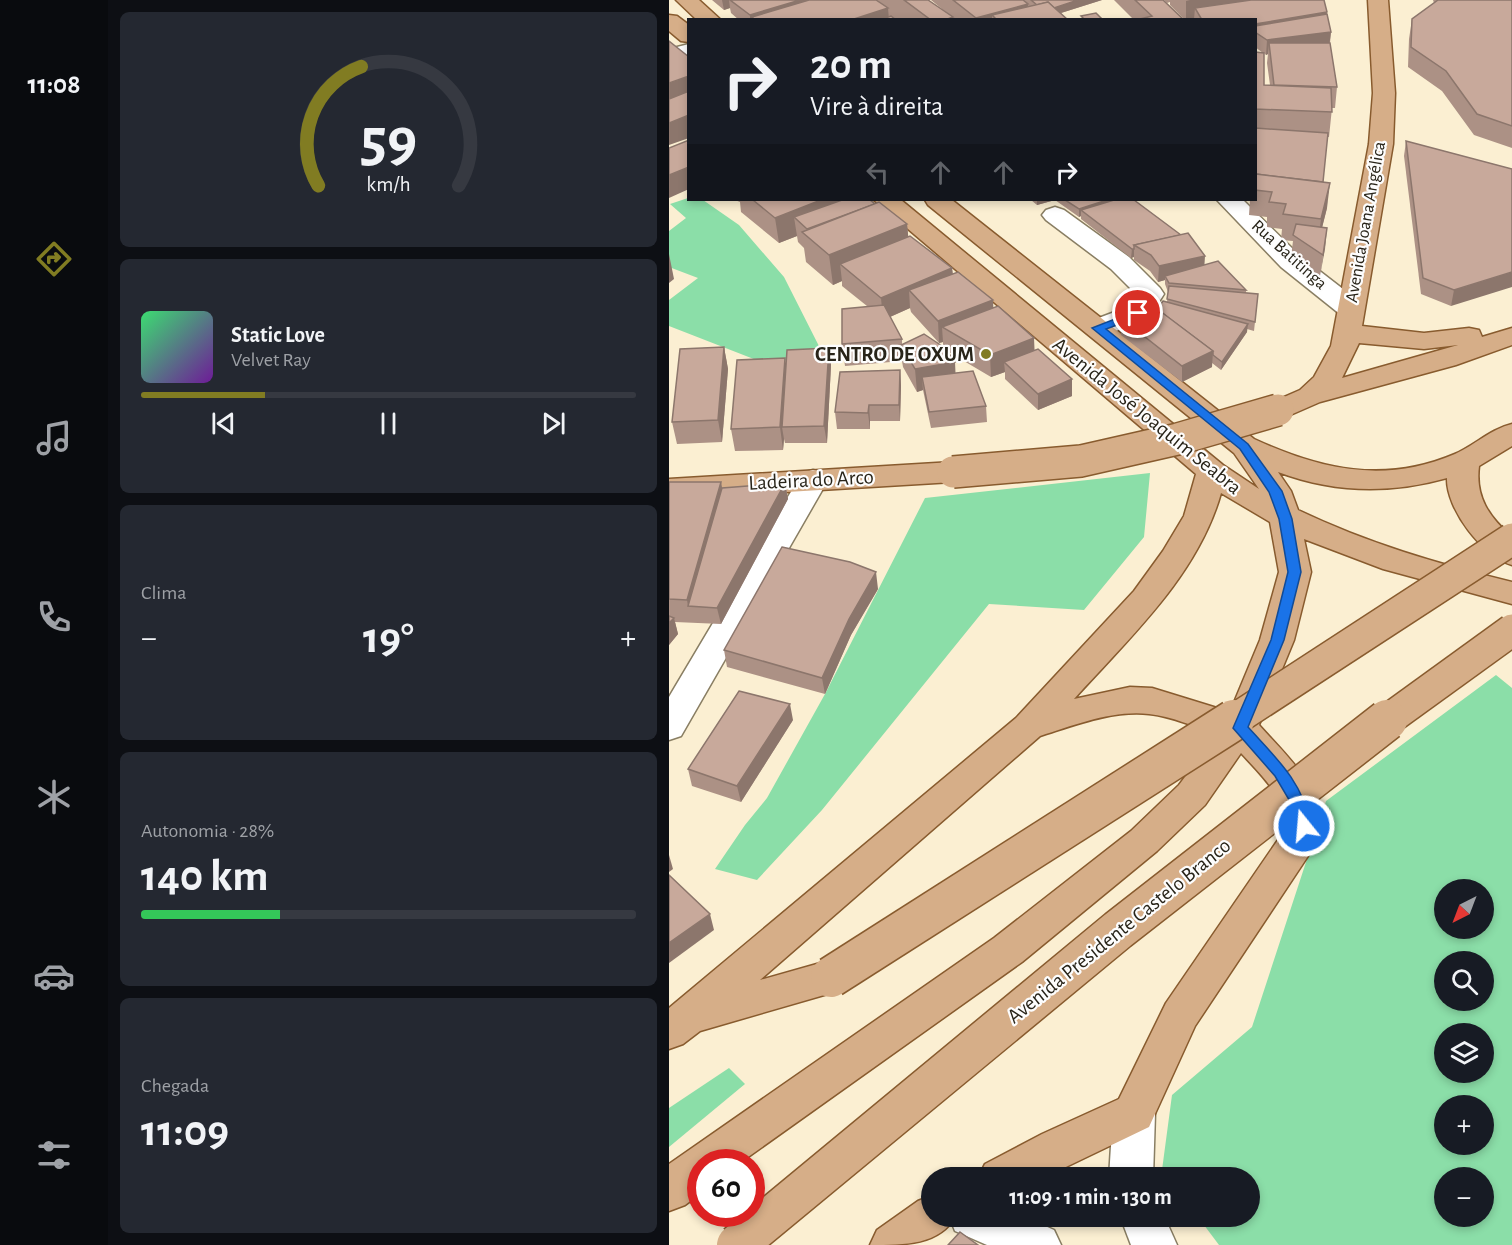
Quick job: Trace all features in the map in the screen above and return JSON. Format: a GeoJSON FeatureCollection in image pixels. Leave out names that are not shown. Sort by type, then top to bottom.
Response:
{"type":"FeatureCollection","features":[{"type":"Feature","properties":{"kind":"main road"},"geometry":{"type":"LineString","coordinates":[[686,0],[708,18]]}},
{"type":"Feature","properties":{"kind":"main road","name":"Avenida Joana Angélica"},"geometry":{"type":"LineString","coordinates":[[1278,410],[1310,396],[1326,382],[1337,365],[1349,321],[1381,144],[1384,93],[1378,0]]}},
{"type":"Feature","properties":{"kind":"main road"},"geometry":{"type":"LineString","coordinates":[[669,21],[687,34]]}},
{"type":"Feature","properties":{"kind":"main road","name":"Avenida José Joaquim Seabra"},"geometry":{"type":"LineString","coordinates":[[887,201],[1212,472],[1244,496],[1285,519],[1383,556],[1446,577],[1512,592]]}},
{"type":"Feature","properties":{"kind":"main road","name":"Avenida José Joaquim Seabra"},"geometry":{"type":"LineString","coordinates":[[938,201],[1244,446],[1276,462],[1332,479],[1368,482],[1422,476],[1465,461],[1512,433]]}},
{"type":"Feature","properties":{"kind":"main road"},"geometry":{"type":"LineString","coordinates":[[1349,321],[1392,339],[1424,341],[1512,330]]}},
{"type":"Feature","properties":{"kind":"main road"},"geometry":{"type":"LineString","coordinates":[[1310,396],[1446,359],[1512,336]]}},
{"type":"Feature","properties":{"kind":"main road","name":"Ladeira do Arco"},"geometry":{"type":"LineString","coordinates":[[669,489],[953,472],[1081,461],[1178,439],[1278,410]]}},
{"type":"Feature","properties":{"kind":"main road"},"geometry":{"type":"LineString","coordinates":[[725,1149],[1008,950],[1145,841],[1192,795],[1240,728],[1277,640],[1295,572],[1285,519],[1275,491],[1244,446]]}},
{"type":"Feature","properties":{"kind":"main road"},"geometry":{"type":"LineString","coordinates":[[1465,461],[1462,488],[1473,514],[1499,544],[1512,554]]}},
{"type":"Feature","properties":{"kind":"main road"},"geometry":{"type":"LineString","coordinates":[[679,1024],[1028,727],[1146,599],[1176,557],[1199,516],[1212,472]]}},
{"type":"Feature","properties":{"kind":"main road"},"geometry":{"type":"LineString","coordinates":[[679,1024],[831,977],[1359,641],[1512,539]]}},
{"type":"Feature","properties":{"kind":"main road","name":"Avenida Presidente Castelo Branco"},"geometry":{"type":"LineString","coordinates":[[737,1245],[1205,859],[1433,685],[1512,630]]}},
{"type":"Feature","properties":{"kind":"main road"},"geometry":{"type":"LineString","coordinates":[[1021,1167],[1134,1113],[1180,1015],[1299,840],[1304,826],[1299,802],[1280,772],[1240,728],[1152,701],[1130,700],[1089,707],[1028,727]]}},
{"type":"Feature","properties":{"kind":"main road"},"geometry":{"type":"LineString","coordinates":[[669,1190],[687,1177]]}},
{"type":"Feature","properties":{"kind":"main road"},"geometry":{"type":"LineString","coordinates":[[893,1245],[921,1225]]}},
{"type":"Feature","properties":{"kind":"street"},"geometry":{"type":"LineString","coordinates":[[669,56],[687,51]]}},
{"type":"Feature","properties":{"kind":"street","name":"Rua Batitinga"},"geometry":{"type":"LineString","coordinates":[[1230,201],[1349,321]]}},
{"type":"Feature","properties":{"kind":"street"},"geometry":{"type":"LineString","coordinates":[[1055,215],[1120,264],[1151,294],[1138,313],[1098,328]]}},
{"type":"Feature","properties":{"kind":"street"},"geometry":{"type":"LineString","coordinates":[[669,727],[813,480]]}},
{"type":"Feature","properties":{"kind":"street"},"geometry":{"type":"LineString","coordinates":[[1132,1167],[1134,1113]]}},
{"type":"Feature","properties":{"kind":"street"},"geometry":{"type":"LineString","coordinates":[[996,1227],[1038,1245]]}},
{"type":"Feature","properties":{"kind":"street"},"geometry":{"type":"LineString","coordinates":[[1147,1227],[1154,1245]]}},
{"type":"Feature","properties":{"kind":"green space"},"geometry":{"type":"Polygon","coordinates":[[[687,198],[687,201],[704,201],[739,225],[784,277],[824,356],[764,363],[669,326],[669,300],[698,278],[669,267],[669,231],[686,218],[670,204],[687,198]]]}},
{"type":"Feature","properties":{"kind":"green space"},"geometry":{"type":"Polygon","coordinates":[[[1150,473],[1144,537],[1084,610],[989,604],[822,810],[757,880],[715,869],[767,798],[825,694],[925,498],[1150,473]]]}},
{"type":"Feature","properties":{"kind":"green space"},"geometry":{"type":"Polygon","coordinates":[[[1496,675],[1512,688],[1512,1245],[1219,1245],[1206,1227],[1260,1227],[1260,1167],[1162,1167],[1172,1095],[1252,1027],[1326,801],[1496,675]]]}},
{"type":"Feature","properties":{"kind":"green space"},"geometry":{"type":"Polygon","coordinates":[[[729,1068],[745,1084],[669,1147],[669,1108],[729,1068]]]}},
{"type":"Feature","properties":{"kind":"building"},"geometry":{"type":"Polygon","coordinates":[[[730,0],[800,0],[750,15],[730,0]]]}},
{"type":"Feature","properties":{"kind":"building"},"geometry":{"type":"Polygon","coordinates":[[[809,0],[876,0],[888,8],[857,18],[752,17],[809,0]]]}},
{"type":"Feature","properties":{"kind":"building"},"geometry":{"type":"Polygon","coordinates":[[[904,0],[928,0],[953,17],[928,18],[904,0]]]}},
{"type":"Feature","properties":{"kind":"building"},"geometry":{"type":"Polygon","coordinates":[[[953,0],[1023,0],[1028,4],[976,18],[953,0]]]}},
{"type":"Feature","properties":{"kind":"building"},"geometry":{"type":"Polygon","coordinates":[[[1031,0],[1078,0],[1054,8],[1048,2],[1037,5],[1031,0]]]}},
{"type":"Feature","properties":{"kind":"building"},"geometry":{"type":"Polygon","coordinates":[[[1135,0],[1163,0],[1182,18],[1144,18],[1152,16],[1135,0]]]}},
{"type":"Feature","properties":{"kind":"building"},"geometry":{"type":"Polygon","coordinates":[[[1251,0],[1324,0],[1327,12],[1257,24],[1257,18],[1201,18],[1195,8],[1251,0]]]}},
{"type":"Feature","properties":{"kind":"building"},"geometry":{"type":"Polygon","coordinates":[[[1438,0],[1512,0],[1512,126],[1477,114],[1446,71],[1411,47],[1412,19],[1438,0]]]}},
{"type":"Feature","properties":{"kind":"building"},"geometry":{"type":"Polygon","coordinates":[[[1048,2],[1066,18],[995,18],[992,15],[1048,2]]]}},
{"type":"Feature","properties":{"kind":"building"},"geometry":{"type":"Polygon","coordinates":[[[1096,13],[1101,18],[1083,18],[1081,16],[1096,13]]]}},
{"type":"Feature","properties":{"kind":"building"},"geometry":{"type":"Polygon","coordinates":[[[1327,14],[1331,32],[1267,40],[1257,33],[1257,26],[1327,14]]]}},
{"type":"Feature","properties":{"kind":"building"},"geometry":{"type":"Polygon","coordinates":[[[669,41],[687,55],[687,77],[669,83],[669,41]]]}},
{"type":"Feature","properties":{"kind":"building"},"geometry":{"type":"Polygon","coordinates":[[[1269,43],[1330,43],[1337,87],[1274,85],[1269,43]]]}},
{"type":"Feature","properties":{"kind":"building"},"geometry":{"type":"Polygon","coordinates":[[[1257,52],[1264,53],[1264,85],[1331,88],[1332,112],[1257,109],[1257,52]]]}},
{"type":"Feature","properties":{"kind":"building"},"geometry":{"type":"Polygon","coordinates":[[[687,92],[687,116],[669,123],[669,99],[687,92]]]}},
{"type":"Feature","properties":{"kind":"building"},"geometry":{"type":"Polygon","coordinates":[[[1257,128],[1328,133],[1323,182],[1257,174],[1257,128]]]}},
{"type":"Feature","properties":{"kind":"building"},"geometry":{"type":"Polygon","coordinates":[[[687,141],[687,168],[669,175],[669,148],[687,141]]]}},
{"type":"Feature","properties":{"kind":"building"},"geometry":{"type":"Polygon","coordinates":[[[1406,141],[1512,169],[1512,272],[1454,290],[1423,278],[1406,141]]]}},
{"type":"Feature","properties":{"kind":"building"},"geometry":{"type":"Polygon","coordinates":[[[1257,174],[1330,183],[1321,219],[1283,214],[1286,204],[1269,202],[1272,192],[1257,190],[1257,174]]]}},
{"type":"Feature","properties":{"kind":"building"},"geometry":{"type":"Polygon","coordinates":[[[754,201],[818,201],[775,218],[754,201]]]}},
{"type":"Feature","properties":{"kind":"building"},"geometry":{"type":"Polygon","coordinates":[[[839,201],[871,201],[875,204],[807,229],[794,217],[839,201]]]}},
{"type":"Feature","properties":{"kind":"building"},"geometry":{"type":"Polygon","coordinates":[[[1067,201],[1104,201],[1079,209],[1067,201]]]}},
{"type":"Feature","properties":{"kind":"building"},"geometry":{"type":"Polygon","coordinates":[[[1111,201],[1135,201],[1181,235],[1134,245],[1132,249],[1081,210],[1111,201]]]}},
{"type":"Feature","properties":{"kind":"building"},"geometry":{"type":"Polygon","coordinates":[[[879,202],[907,224],[829,255],[802,232],[879,202]]]}},
{"type":"Feature","properties":{"kind":"building"},"geometry":{"type":"Polygon","coordinates":[[[1296,224],[1327,228],[1323,255],[1293,235],[1296,224]]]}},
{"type":"Feature","properties":{"kind":"building"},"geometry":{"type":"Polygon","coordinates":[[[1188,233],[1205,256],[1159,266],[1151,255],[1134,245],[1188,233]]]}},
{"type":"Feature","properties":{"kind":"building"},"geometry":{"type":"Polygon","coordinates":[[[910,236],[952,268],[881,298],[840,264],[910,236]]]}},
{"type":"Feature","properties":{"kind":"building"},"geometry":{"type":"Polygon","coordinates":[[[1218,261],[1246,290],[1169,283],[1165,276],[1218,261]]]}},
{"type":"Feature","properties":{"kind":"building"},"geometry":{"type":"Polygon","coordinates":[[[958,272],[993,300],[938,321],[909,290],[958,272]]]}},
{"type":"Feature","properties":{"kind":"building"},"geometry":{"type":"Polygon","coordinates":[[[1169,286],[1258,294],[1255,322],[1167,299],[1169,286]]]}},
{"type":"Feature","properties":{"kind":"building"},"geometry":{"type":"Polygon","coordinates":[[[1163,301],[1248,324],[1222,362],[1213,355],[1213,351],[1157,309],[1163,301]]]}},
{"type":"Feature","properties":{"kind":"building"},"geometry":{"type":"Polygon","coordinates":[[[884,305],[902,339],[842,344],[842,309],[884,305]]]}},
{"type":"Feature","properties":{"kind":"building"},"geometry":{"type":"Polygon","coordinates":[[[1152,305],[1213,351],[1182,366],[1121,318],[1152,305]]]}},
{"type":"Feature","properties":{"kind":"building"},"geometry":{"type":"Polygon","coordinates":[[[998,306],[1034,338],[990,355],[942,327],[998,306]]]}},
{"type":"Feature","properties":{"kind":"building"},"geometry":{"type":"Polygon","coordinates":[[[924,334],[945,348],[955,362],[915,369],[901,345],[924,334]]]}},
{"type":"Feature","properties":{"kind":"building"},"geometry":{"type":"Polygon","coordinates":[[[724,347],[718,420],[672,422],[680,349],[724,347]]]}},
{"type":"Feature","properties":{"kind":"building"},"geometry":{"type":"Polygon","coordinates":[[[829,348],[824,426],[782,427],[787,350],[829,348]]]}},
{"type":"Feature","properties":{"kind":"building"},"geometry":{"type":"Polygon","coordinates":[[[1038,349],[1072,379],[1038,394],[1004,362],[1038,349]]]}},
{"type":"Feature","properties":{"kind":"building"},"geometry":{"type":"Polygon","coordinates":[[[785,358],[780,427],[731,429],[737,360],[785,358]]]}},
{"type":"Feature","properties":{"kind":"building"},"geometry":{"type":"Polygon","coordinates":[[[900,370],[899,405],[869,405],[868,413],[835,412],[840,372],[900,370]]]}},
{"type":"Feature","properties":{"kind":"building"},"geometry":{"type":"Polygon","coordinates":[[[973,371],[986,406],[929,412],[922,377],[973,371]]]}},
{"type":"Feature","properties":{"kind":"building"},"geometry":{"type":"Polygon","coordinates":[[[669,482],[721,482],[687,600],[669,599],[669,482]]]}},
{"type":"Feature","properties":{"kind":"building"},"geometry":{"type":"Polygon","coordinates":[[[785,483],[717,608],[688,606],[722,488],[785,483]]]}},
{"type":"Feature","properties":{"kind":"building"},"geometry":{"type":"Polygon","coordinates":[[[782,547],[850,562],[876,572],[849,619],[822,678],[724,650],[782,547]]]}},
{"type":"Feature","properties":{"kind":"building"},"geometry":{"type":"Polygon","coordinates":[[[739,691],[790,704],[737,786],[688,769],[739,691]]]}},
{"type":"Feature","properties":{"kind":"building"},"geometry":{"type":"Polygon","coordinates":[[[669,875],[710,914],[669,943],[669,875]]]}},
{"type":"Feature","properties":{"kind":"building"},"geometry":{"type":"Polygon","coordinates":[[[960,1232],[978,1245],[948,1245],[960,1232]]]}},
{"type":"Feature","properties":{"kind":"place","name":"CENTRO DE OXUM"},"geometry":{"type":"Point","coordinates":[986,354]}},
{"type":"Feature","properties":{"kind":"route"},"geometry":{"type":"LineString","coordinates":[[1138,313],[1098,328],[1244,446],[1275,491],[1285,519],[1295,572],[1277,640],[1240,728],[1280,772],[1299,802],[1304,826]]}}]}
